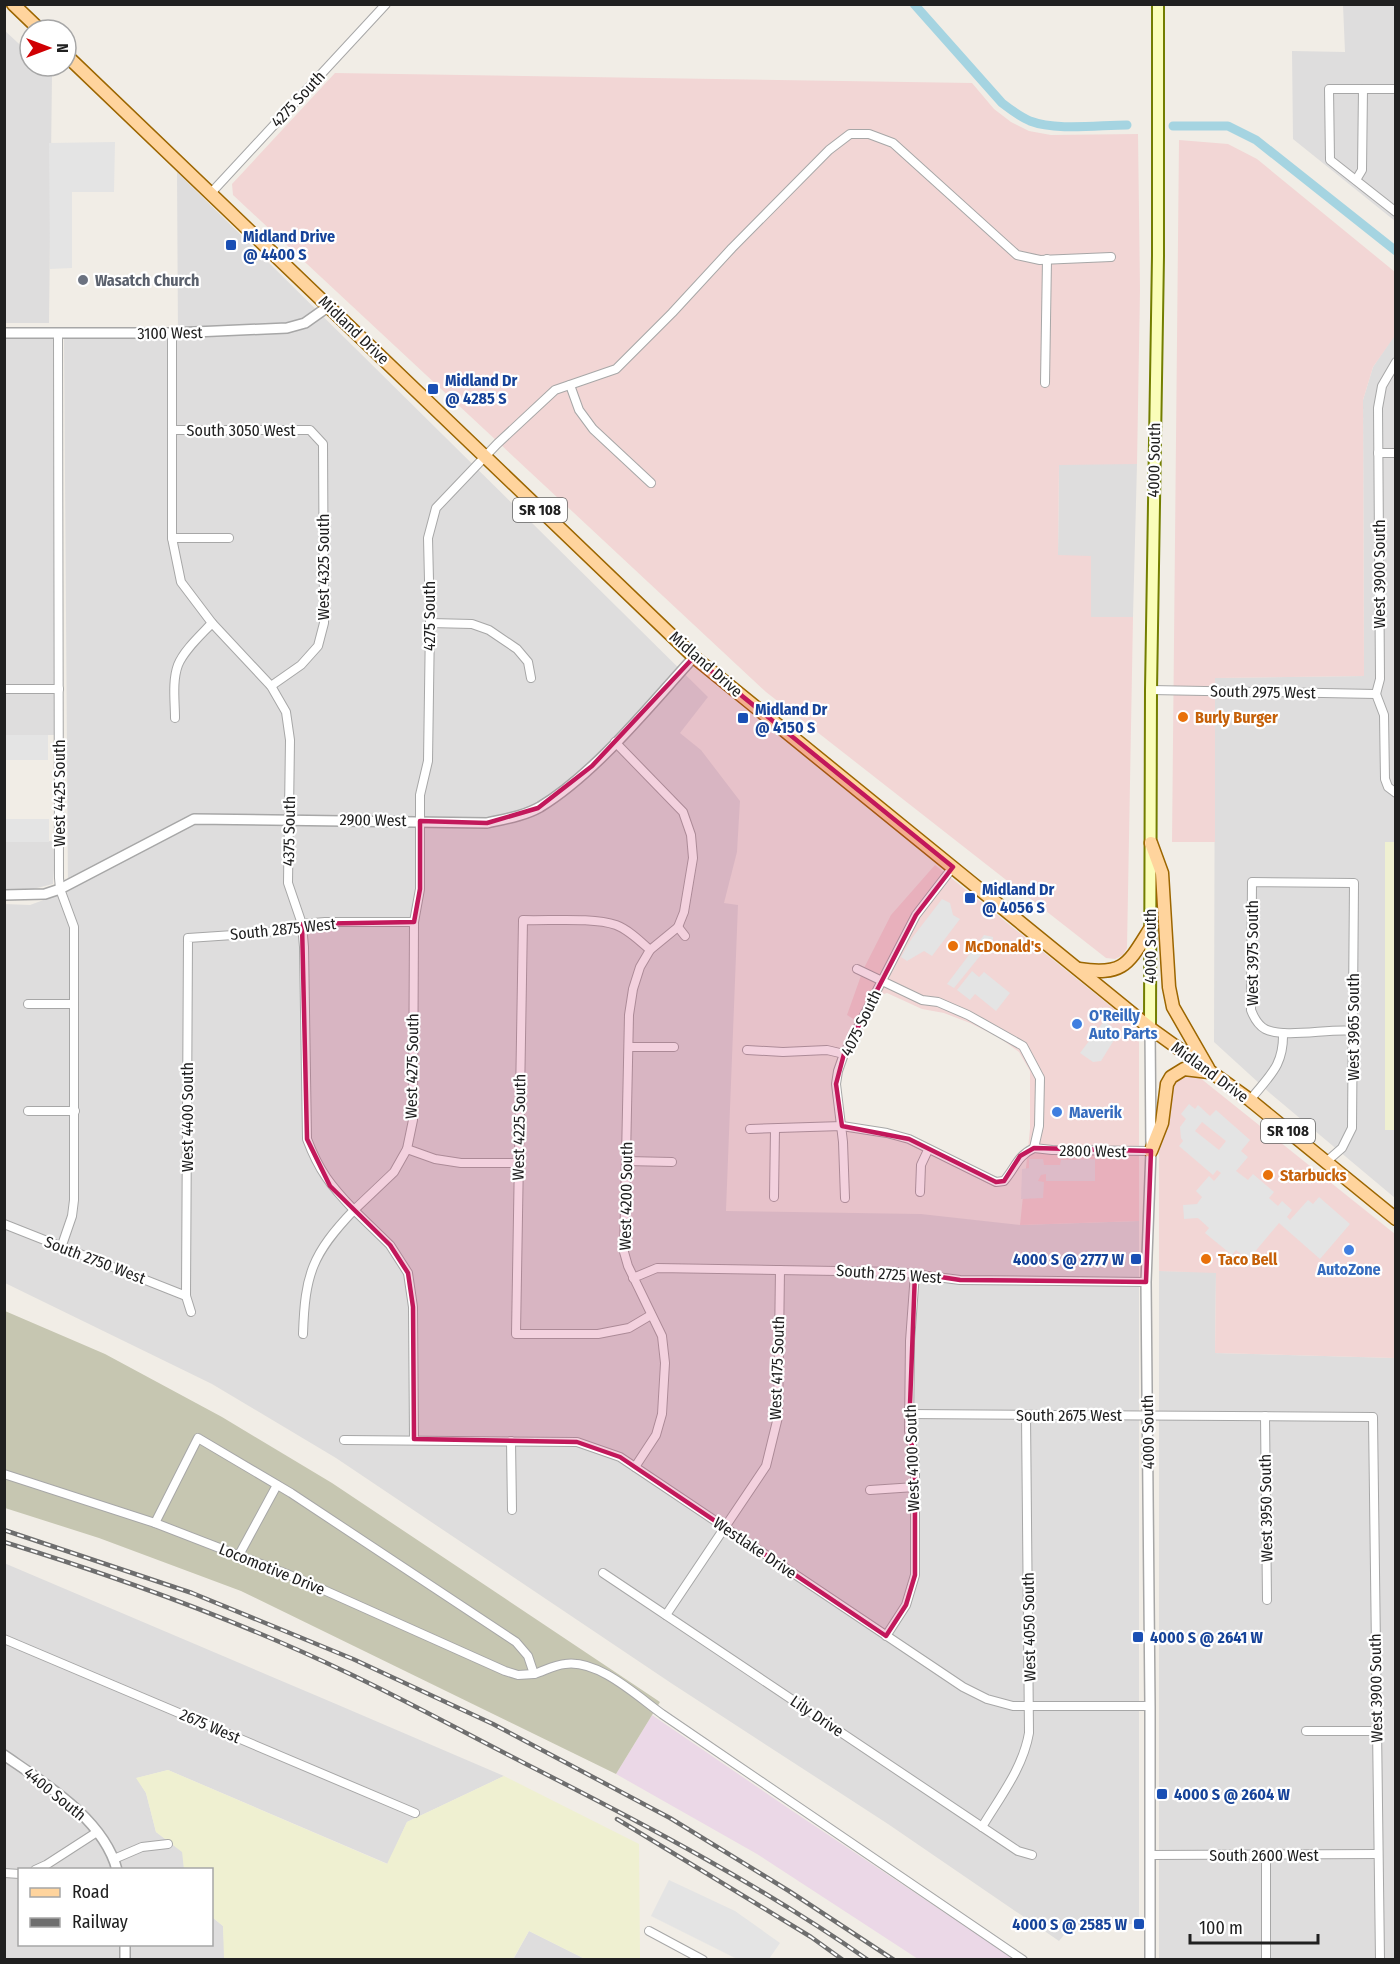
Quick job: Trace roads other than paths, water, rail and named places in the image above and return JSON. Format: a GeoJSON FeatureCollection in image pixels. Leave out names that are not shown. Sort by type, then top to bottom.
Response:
{"type":"FeatureCollection","features":[{"type":"Feature","properties":{"kind":"main road"},"geometry":{"type":"LineString","coordinates":[[14,4],[28,18]]}},
{"type":"Feature","properties":{"kind":"main road","name":"4000 South"},"geometry":{"type":"LineString","coordinates":[[1150,1028],[1151,690],[1158,245],[1158,4]]}},
{"type":"Feature","properties":{"kind":"main road","name":"Midland Drive"},"geometry":{"type":"LineString","coordinates":[[78,66],[694,657],[1150,1028],[1250,1100],[1395,1219]]}},
{"type":"Feature","properties":{"kind":"main road"},"geometry":{"type":"LineString","coordinates":[[1151,843],[1162,873],[1168,987],[1173,1007],[1210,1072]]}},
{"type":"Feature","properties":{"kind":"main road"},"geometry":{"type":"LineString","coordinates":[[1078,969],[1098,972],[1120,969],[1135,954],[1150,929]]}},
{"type":"Feature","properties":{"kind":"main road"},"geometry":{"type":"LineString","coordinates":[[1151,1151],[1162,1123],[1167,1084],[1171,1077],[1184,1069],[1210,1072]]}},
{"type":"Feature","properties":{"kind":"street","name":"4275 South"},"geometry":{"type":"LineString","coordinates":[[211,193],[386,4]]}},
{"type":"Feature","properties":{"kind":"street"},"geometry":{"type":"LineString","coordinates":[[1395,89],[1329,89],[1330,160],[1395,212]]}},
{"type":"Feature","properties":{"kind":"street"},"geometry":{"type":"LineString","coordinates":[[1356,180],[1362,170],[1363,89]]}},
{"type":"Feature","properties":{"kind":"street","name":"4275 South"},"geometry":{"type":"LineString","coordinates":[[420,795],[428,761],[430,623],[428,538],[436,508],[521,420],[555,390],[616,369],[829,150],[850,134],[869,134],[893,143],[1017,255],[1047,259]]}},
{"type":"Feature","properties":{"kind":"street"},"geometry":{"type":"LineString","coordinates":[[1045,383],[1047,259],[1111,257]]}},
{"type":"Feature","properties":{"kind":"street","name":"3100 West"},"geometry":{"type":"LineString","coordinates":[[4,333],[172,333],[287,328],[304,323],[330,306]]}},
{"type":"Feature","properties":{"kind":"street","name":"4375 South"},"geometry":{"type":"LineString","coordinates":[[172,333],[172,538],[181,582],[212,623],[271,686],[286,712],[290,740],[288,883],[302,924],[307,1139],[315,1162],[330,1186],[354,1210]]}},
{"type":"Feature","properties":{"kind":"street","name":"West 4425 South"},"geometry":{"type":"LineString","coordinates":[[58,334],[60,889],[74,927],[75,1004],[74,1200],[72,1216],[62,1248]]}},
{"type":"Feature","properties":{"kind":"street","name":"West 3900 South"},"geometry":{"type":"LineString","coordinates":[[1395,362],[1382,386],[1378,408],[1380,679],[1376,694],[1384,715],[1385,779],[1388,787],[1395,793]]}},
{"type":"Feature","properties":{"kind":"street"},"geometry":{"type":"LineString","coordinates":[[570,386],[579,411],[593,429],[651,483]]}},
{"type":"Feature","properties":{"kind":"street","name":"South 3050 West"},"geometry":{"type":"LineString","coordinates":[[172,430],[309,430]]}},
{"type":"Feature","properties":{"kind":"street","name":"West 4325 South"},"geometry":{"type":"LineString","coordinates":[[271,686],[302,665],[318,646],[324,623],[323,444],[309,430]]}},
{"type":"Feature","properties":{"kind":"street"},"geometry":{"type":"LineString","coordinates":[[1378,453],[1395,453]]}},
{"type":"Feature","properties":{"kind":"street"},"geometry":{"type":"LineString","coordinates":[[172,538],[229,538]]}},
{"type":"Feature","properties":{"kind":"street"},"geometry":{"type":"LineString","coordinates":[[175,718],[174,688],[178,665],[212,623]]}},
{"type":"Feature","properties":{"kind":"street"},"geometry":{"type":"LineString","coordinates":[[430,623],[472,624],[489,630],[517,649],[528,662],[531,678]]}},
{"type":"Feature","properties":{"kind":"street","name":"2900 West"},"geometry":{"type":"LineString","coordinates":[[4,895],[45,894],[60,889],[194,819],[488,823],[511,818],[538,808],[563,791],[592,766],[694,657]]}},
{"type":"Feature","properties":{"kind":"street"},"geometry":{"type":"LineString","coordinates":[[4,689],[59,689]]}},
{"type":"Feature","properties":{"kind":"street","name":"South 2975 West"},"geometry":{"type":"LineString","coordinates":[[1151,690],[1376,694]]}},
{"type":"Feature","properties":{"kind":"street"},"geometry":{"type":"LineString","coordinates":[[615,742],[683,812],[690,835],[693,858],[687,901],[678,927],[685,936]]}},
{"type":"Feature","properties":{"kind":"street","name":"West 4275 South"},"geometry":{"type":"LineString","coordinates":[[354,1210],[394,1172],[407,1149],[413,1119],[414,922],[420,889],[420,795]]}},
{"type":"Feature","properties":{"kind":"street","name":"4075 South"},"geometry":{"type":"LineString","coordinates":[[845,1198],[842,1126],[836,1084],[838,1071],[844,1054],[916,915],[953,867]]}},
{"type":"Feature","properties":{"kind":"street","name":"West 3965 South"},"geometry":{"type":"LineString","coordinates":[[1252,882],[1354,883],[1352,1128],[1342,1148],[1326,1162]]}},
{"type":"Feature","properties":{"kind":"street","name":"West 3975 South"},"geometry":{"type":"LineString","coordinates":[[1252,882],[1251,1010],[1264,1029],[1283,1033]]}},
{"type":"Feature","properties":{"kind":"street","name":"West 4225 South"},"geometry":{"type":"LineString","coordinates":[[650,950],[617,925],[597,921],[523,920],[516,1334],[598,1334],[629,1328],[651,1315]]}},
{"type":"Feature","properties":{"kind":"street","name":"South 2875 West"},"geometry":{"type":"LineString","coordinates":[[188,938],[264,933],[302,924],[414,922]]}},
{"type":"Feature","properties":{"kind":"street","name":"West 4200 South"},"geometry":{"type":"LineString","coordinates":[[635,1467],[656,1435],[662,1414],[665,1363],[662,1336],[633,1278],[624,1252],[629,1047],[633,989],[640,967],[650,950],[678,927]]}},
{"type":"Feature","properties":{"kind":"street","name":"West 4400 South"},"geometry":{"type":"LineString","coordinates":[[188,938],[186,1296],[191,1312]]}},
{"type":"Feature","properties":{"kind":"street"},"geometry":{"type":"LineString","coordinates":[[750,1129],[842,1126],[909,1139],[996,1182],[1004,1181],[1013,1171],[1020,1156],[1034,1148],[1039,1126],[1040,1078],[1023,1046],[968,1015],[938,1002],[922,1000],[857,969]]}},
{"type":"Feature","properties":{"kind":"street"},"geometry":{"type":"LineString","coordinates":[[28,1004],[75,1004]]}},
{"type":"Feature","properties":{"kind":"street","name":"4000 South"},"geometry":{"type":"LineString","coordinates":[[1150,1028],[1151,1151],[1146,1282],[1150,1959]]}},
{"type":"Feature","properties":{"kind":"street"},"geometry":{"type":"LineString","coordinates":[[1250,1100],[1274,1070],[1281,1057],[1283,1033],[1354,1031]]}},
{"type":"Feature","properties":{"kind":"street"},"geometry":{"type":"LineString","coordinates":[[629,1047],[674,1047]]}},
{"type":"Feature","properties":{"kind":"street"},"geometry":{"type":"LineString","coordinates":[[747,1050],[783,1052],[827,1050],[844,1054]]}},
{"type":"Feature","properties":{"kind":"street"},"geometry":{"type":"LineString","coordinates":[[28,1111],[75,1111]]}},
{"type":"Feature","properties":{"kind":"street"},"geometry":{"type":"LineString","coordinates":[[774,1197],[775,1129]]}},
{"type":"Feature","properties":{"kind":"street","name":"2800 West"},"geometry":{"type":"LineString","coordinates":[[1034,1148],[1151,1151]]}},
{"type":"Feature","properties":{"kind":"street"},"geometry":{"type":"LineString","coordinates":[[407,1149],[435,1159],[461,1163],[518,1163]]}},
{"type":"Feature","properties":{"kind":"street"},"geometry":{"type":"LineString","coordinates":[[920,1192],[921,1165],[928,1150]]}},
{"type":"Feature","properties":{"kind":"street"},"geometry":{"type":"LineString","coordinates":[[626,1161],[672,1162]]}},
{"type":"Feature","properties":{"kind":"street"},"geometry":{"type":"LineString","coordinates":[[303,1335],[304,1299],[312,1266],[329,1237],[354,1210],[390,1245],[408,1273],[413,1307],[414,1439]]}},
{"type":"Feature","properties":{"kind":"street","name":"South 2750 West"},"geometry":{"type":"LineString","coordinates":[[4,1224],[186,1296]]}},
{"type":"Feature","properties":{"kind":"street","name":"South 2725 West"},"geometry":{"type":"LineString","coordinates":[[633,1278],[657,1268],[915,1273],[960,1280],[1146,1282]]}},
{"type":"Feature","properties":{"kind":"street","name":"West 4175 South"},"geometry":{"type":"LineString","coordinates":[[666,1615],[766,1466],[778,1417],[780,1270]]}},
{"type":"Feature","properties":{"kind":"street","name":"West 4100 South"},"geometry":{"type":"LineString","coordinates":[[886,1636],[906,1605],[915,1575],[915,1461],[909,1431],[909,1414],[910,1341],[915,1273]]}},
{"type":"Feature","properties":{"kind":"street","name":"South 2675 West"},"geometry":{"type":"LineString","coordinates":[[909,1414],[1373,1417]]}},
{"type":"Feature","properties":{"kind":"street","name":"West 4050 South"},"geometry":{"type":"LineString","coordinates":[[982,1827],[1026,1752],[1029,1733],[1026,1415]]}},
{"type":"Feature","properties":{"kind":"street","name":"West 3950 South"},"geometry":{"type":"LineString","coordinates":[[1264,1416],[1267,1600]]}},
{"type":"Feature","properties":{"kind":"street","name":"West 3900 South"},"geometry":{"type":"LineString","coordinates":[[1373,1417],[1380,1959]]}},
{"type":"Feature","properties":{"kind":"street"},"geometry":{"type":"LineString","coordinates":[[155,1523],[198,1438],[277,1485],[516,1642],[528,1656],[534,1674],[566,1664],[592,1667],[605,1673],[1023,1959]]}},
{"type":"Feature","properties":{"kind":"street","name":"Westlake Drive"},"geometry":{"type":"LineString","coordinates":[[344,1440],[577,1442],[620,1457],[963,1688],[987,1699],[1014,1706],[1150,1706]]}},
{"type":"Feature","properties":{"kind":"street"},"geometry":{"type":"LineString","coordinates":[[511,1441],[512,1510]]}},
{"type":"Feature","properties":{"kind":"street","name":"Locomotive Drive"},"geometry":{"type":"LineString","coordinates":[[4,1474],[155,1523],[368,1608],[505,1671],[518,1675],[534,1674]]}},
{"type":"Feature","properties":{"kind":"street"},"geometry":{"type":"LineString","coordinates":[[239,1555],[277,1485]]}},
{"type":"Feature","properties":{"kind":"street"},"geometry":{"type":"LineString","coordinates":[[870,1490],[915,1487]]}},
{"type":"Feature","properties":{"kind":"street","name":"Lily Drive"},"geometry":{"type":"LineString","coordinates":[[603,1573],[1018,1851],[1032,1856]]}},
{"type":"Feature","properties":{"kind":"street","name":"2675 West"},"geometry":{"type":"LineString","coordinates":[[4,1639],[415,1813]]}},
{"type":"Feature","properties":{"kind":"street"},"geometry":{"type":"LineString","coordinates":[[1306,1731],[1377,1731]]}},
{"type":"Feature","properties":{"kind":"street","name":"4400 South"},"geometry":{"type":"LineString","coordinates":[[4,1755],[80,1811],[97,1832],[114,1859],[117,1868]]}},
{"type":"Feature","properties":{"kind":"street"},"geometry":{"type":"LineString","coordinates":[[38,1868],[97,1832]]}},
{"type":"Feature","properties":{"kind":"street"},"geometry":{"type":"LineString","coordinates":[[114,1859],[142,1847],[168,1844]]}},
{"type":"Feature","properties":{"kind":"street","name":"South 2600 West"},"geometry":{"type":"LineString","coordinates":[[1150,1855],[1378,1854]]}},
{"type":"Feature","properties":{"kind":"street"},"geometry":{"type":"LineString","coordinates":[[1266,1855],[1266,1959]]}},
{"type":"Feature","properties":{"kind":"street"},"geometry":{"type":"LineString","coordinates":[[649,1931],[703,1959]]}},
{"type":"Feature","properties":{"kind":"waterway"},"geometry":{"type":"LineString","coordinates":[[914,4],[1002,103],[1022,117],[1052,126],[1127,125]]}},
{"type":"Feature","properties":{"kind":"waterway"},"geometry":{"type":"LineString","coordinates":[[1173,126],[1228,126],[1256,140],[1396,251]]}},
{"type":"Feature","properties":{"kind":"railway"},"geometry":{"type":"LineString","coordinates":[[4,1530],[192,1593],[353,1659],[493,1724],[670,1818],[789,1891],[894,1960]]}},
{"type":"Feature","properties":{"kind":"railway"},"geometry":{"type":"LineString","coordinates":[[4,1542],[135,1585],[221,1618],[264,1635],[370,1684],[699,1855],[827,1932],[868,1960]]}},
{"type":"Feature","properties":{"kind":"railway"},"geometry":{"type":"LineString","coordinates":[[617,1819],[811,1937],[843,1960]]}},
{"type":"Feature","properties":{"kind":"place","name":"Midland Drive @ 4400 S"},"geometry":{"type":"Point","coordinates":[231,245]}},
{"type":"Feature","properties":{"kind":"place","name":"Wasatch Church"},"geometry":{"type":"Point","coordinates":[83,280]}},
{"type":"Feature","properties":{"kind":"place","name":"Midland Dr @ 4285 S"},"geometry":{"type":"Point","coordinates":[433,389]}},
{"type":"Feature","properties":{"kind":"place","name":"Burly Burger"},"geometry":{"type":"Point","coordinates":[1183,717]}},
{"type":"Feature","properties":{"kind":"place","name":"Midland Dr @ 4150 S"},"geometry":{"type":"Point","coordinates":[743,718]}},
{"type":"Feature","properties":{"kind":"place","name":"Midland Dr @ 4056 S"},"geometry":{"type":"Point","coordinates":[970,898]}},
{"type":"Feature","properties":{"kind":"place","name":"McDonald's"},"geometry":{"type":"Point","coordinates":[953,946]}},
{"type":"Feature","properties":{"kind":"place","name":"O'Reilly Auto Parts"},"geometry":{"type":"Point","coordinates":[1077,1024]}},
{"type":"Feature","properties":{"kind":"place","name":"Maverik"},"geometry":{"type":"Point","coordinates":[1057,1112]}},
{"type":"Feature","properties":{"kind":"place","name":"Starbucks"},"geometry":{"type":"Point","coordinates":[1268,1175]}},
{"type":"Feature","properties":{"kind":"place","name":"AutoZone"},"geometry":{"type":"Point","coordinates":[1349,1250]}},
{"type":"Feature","properties":{"kind":"place","name":"4000 S @ 2777 W"},"geometry":{"type":"Point","coordinates":[1136,1259]}},
{"type":"Feature","properties":{"kind":"place","name":"Taco Bell"},"geometry":{"type":"Point","coordinates":[1206,1259]}},
{"type":"Feature","properties":{"kind":"place","name":"4000 S @ 2641 W"},"geometry":{"type":"Point","coordinates":[1138,1637]}},
{"type":"Feature","properties":{"kind":"place","name":"4000 S @ 2604 W"},"geometry":{"type":"Point","coordinates":[1162,1794]}},
{"type":"Feature","properties":{"kind":"place","name":"4000 S @ 2585 W"},"geometry":{"type":"Point","coordinates":[1139,1924]}}]}
